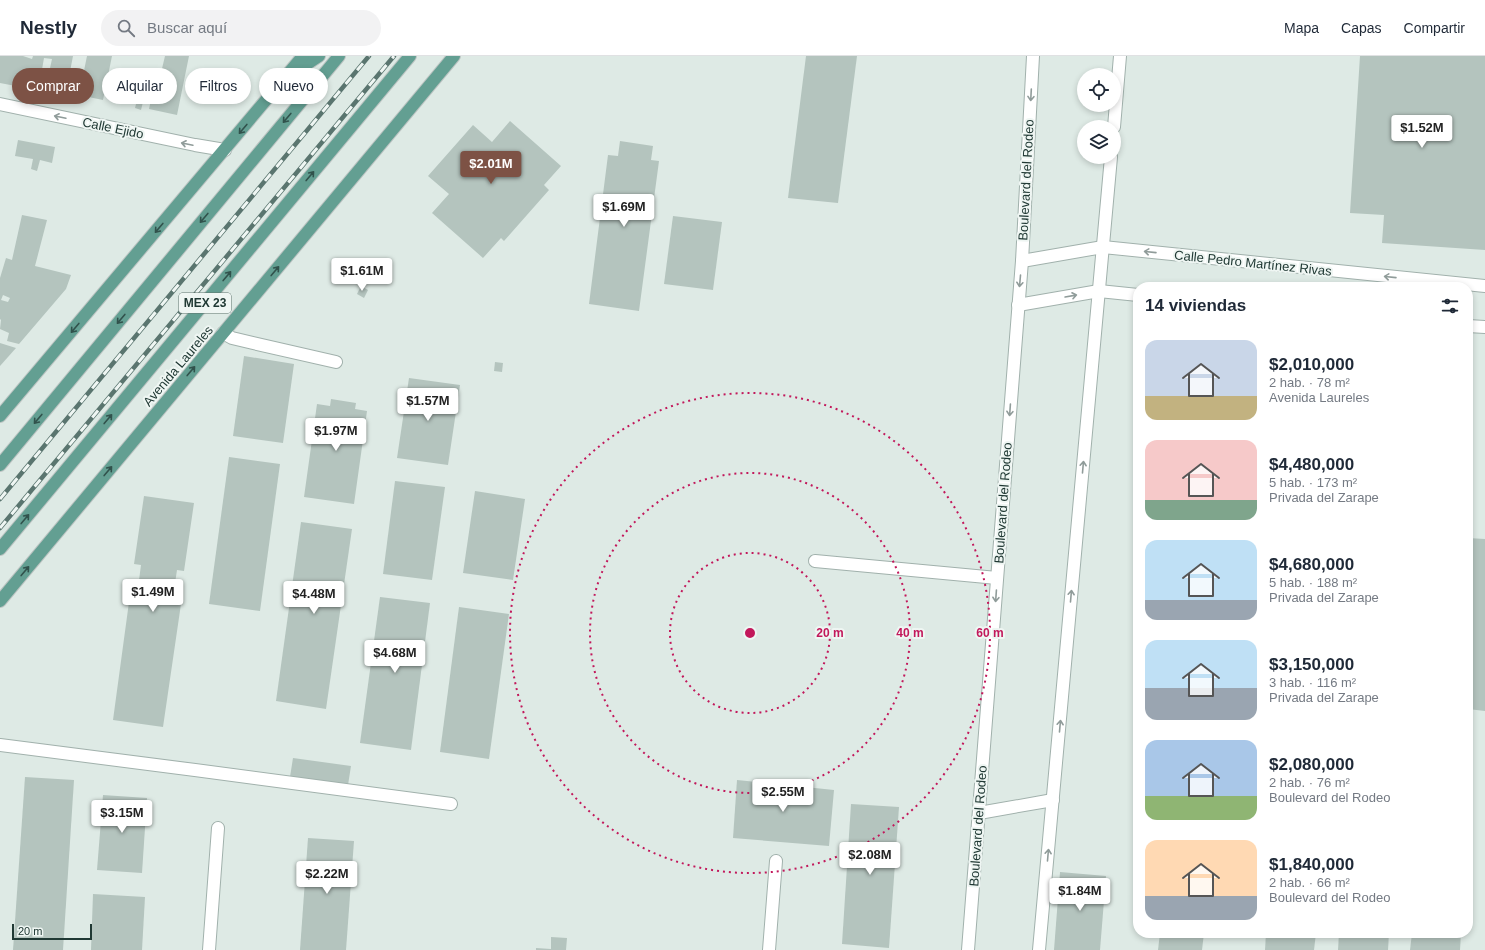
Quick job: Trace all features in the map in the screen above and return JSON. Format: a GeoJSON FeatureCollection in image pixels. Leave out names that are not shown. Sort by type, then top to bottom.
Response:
{"type":"FeatureCollection","features":[{"type":"Feature","properties":{"kind":"main road"},"geometry":{"type":"LineString","coordinates":[[293,68],[303,56]]}},
{"type":"Feature","properties":{"kind":"main road"},"geometry":{"type":"LineString","coordinates":[[301,68],[319,56]]}},
{"type":"Feature","properties":{"kind":"main road"},"geometry":{"type":"LineString","coordinates":[[0,465],[339,56]]}},
{"type":"Feature","properties":{"kind":"main road","name":"Avenida Laureles"},"geometry":{"type":"LineString","coordinates":[[0,549],[410,56]]}},
{"type":"Feature","properties":{"kind":"main road","name":"Avenida Laureles"},"geometry":{"type":"LineString","coordinates":[[0,601],[454,56]]}},
{"type":"Feature","properties":{"kind":"main road"},"geometry":{"type":"LineString","coordinates":[[0,416],[263,104]]}},
{"type":"Feature","properties":{"kind":"street","name":"Boulevard del Rodeo"},"geometry":{"type":"LineString","coordinates":[[968,950],[1022,261],[1033,56]]}},
{"type":"Feature","properties":{"kind":"street"},"geometry":{"type":"LineString","coordinates":[[1115,120],[1120,56]]}},
{"type":"Feature","properties":{"kind":"street","name":"Calle Ejido"},"geometry":{"type":"LineString","coordinates":[[0,104],[194,145],[225,150]]}},
{"type":"Feature","properties":{"kind":"street"},"geometry":{"type":"LineString","coordinates":[[1039,950],[1110,164]]}},
{"type":"Feature","properties":{"kind":"street","name":"Calle Pedro Martínez Rivas"},"geometry":{"type":"LineString","coordinates":[[1022,261],[1103,247],[1446,282]]}},
{"type":"Feature","properties":{"kind":"street","name":"Calle Pedro Martínez Rivas"},"geometry":{"type":"LineString","coordinates":[[1473,285],[1485,286]]}},
{"type":"Feature","properties":{"kind":"street"},"geometry":{"type":"LineString","coordinates":[[1018,305],[1099,291],[1133,294]]}},
{"type":"Feature","properties":{"kind":"street"},"geometry":{"type":"LineString","coordinates":[[1473,326],[1485,327]]}},
{"type":"Feature","properties":{"kind":"street"},"geometry":{"type":"LineString","coordinates":[[223,333],[232,338],[336,362]]}},
{"type":"Feature","properties":{"kind":"street"},"geometry":{"type":"LineString","coordinates":[[815,561],[997,578]]}},
{"type":"Feature","properties":{"kind":"street"},"geometry":{"type":"LineString","coordinates":[[0,745],[451,804]]}},
{"type":"Feature","properties":{"kind":"street"},"geometry":{"type":"LineString","coordinates":[[979,813],[1053,800]]}},
{"type":"Feature","properties":{"kind":"street"},"geometry":{"type":"LineString","coordinates":[[209,950],[218,828]]}},
{"type":"Feature","properties":{"kind":"street"},"geometry":{"type":"LineString","coordinates":[[769,950],[776,861]]}},
{"type":"Feature","properties":{"kind":"building"},"geometry":{"type":"Polygon","coordinates":[[[0,56],[23,56],[32,59],[33,56],[73,56],[71,68],[50,68],[52,59],[44,58],[42,68],[12,68],[12,85],[0,83],[0,56]]]}},
{"type":"Feature","properties":{"kind":"building"},"geometry":{"type":"Polygon","coordinates":[[[87,56],[112,56],[110,68],[102,68],[102,100],[94,98],[94,68],[85,68],[87,56]]]}},
{"type":"Feature","properties":{"kind":"building"},"geometry":{"type":"Polygon","coordinates":[[[165,56],[189,56],[187,68],[185,68],[185,76],[177,115],[149,109],[150,104],[177,104],[177,68],[162,68],[165,56]]]}},
{"type":"Feature","properties":{"kind":"building"},"geometry":{"type":"Polygon","coordinates":[[[806,56],[857,56],[838,203],[788,198],[806,56]]]}},
{"type":"Feature","properties":{"kind":"building"},"geometry":{"type":"Polygon","coordinates":[[[1360,56],[1485,56],[1485,250],[1382,243],[1384,215],[1350,213],[1360,56]]]}},
{"type":"Feature","properties":{"kind":"building"},"geometry":{"type":"Polygon","coordinates":[[[136,104],[142,104],[141,110],[135,108],[136,104]]]}},
{"type":"Feature","properties":{"kind":"building"},"geometry":{"type":"Polygon","coordinates":[[[510,121],[561,166],[544,185],[549,190],[504,241],[501,238],[483,258],[432,213],[449,194],[428,176],[473,125],[492,142],[510,121]]]}},
{"type":"Feature","properties":{"kind":"building"},"geometry":{"type":"Polygon","coordinates":[[[18,140],[55,147],[52,163],[40,160],[37,171],[31,169],[33,159],[15,156],[18,140]]]}},
{"type":"Feature","properties":{"kind":"building"},"geometry":{"type":"Polygon","coordinates":[[[620,141],[653,146],[651,160],[659,161],[639,311],[589,304],[608,155],[618,156],[620,141]]]}},
{"type":"Feature","properties":{"kind":"building"},"geometry":{"type":"Polygon","coordinates":[[[22,215],[47,220],[35,266],[71,275],[66,289],[19,344],[7,341],[9,333],[0,329],[0,278],[6,258],[12,260],[22,215]],[[3,295],[1,300],[8,302],[10,298],[3,295]]]}},
{"type":"Feature","properties":{"kind":"building"},"geometry":{"type":"Polygon","coordinates":[[[673,216],[722,222],[713,290],[664,284],[673,216]]]}},
{"type":"Feature","properties":{"kind":"building"},"geometry":{"type":"Polygon","coordinates":[[[361,286],[368,290],[364,298],[357,294],[361,286]]]}},
{"type":"Feature","properties":{"kind":"building"},"geometry":{"type":"Polygon","coordinates":[[[0,343],[16,348],[0,366],[0,343]]]}},
{"type":"Feature","properties":{"kind":"building"},"geometry":{"type":"Polygon","coordinates":[[[244,356],[294,364],[283,443],[233,436],[244,356]]]}},
{"type":"Feature","properties":{"kind":"building"},"geometry":{"type":"Polygon","coordinates":[[[495,362],[503,363],[502,372],[494,371],[495,362]]]}},
{"type":"Feature","properties":{"kind":"building"},"geometry":{"type":"Polygon","coordinates":[[[409,378],[460,385],[448,465],[397,458],[409,378]]]}},
{"type":"Feature","properties":{"kind":"building"},"geometry":{"type":"Polygon","coordinates":[[[331,399],[356,403],[355,409],[367,411],[354,504],[304,497],[317,404],[330,406],[331,399]]]}},
{"type":"Feature","properties":{"kind":"building"},"geometry":{"type":"Polygon","coordinates":[[[229,457],[280,464],[260,611],[209,604],[229,457]]]}},
{"type":"Feature","properties":{"kind":"building"},"geometry":{"type":"Polygon","coordinates":[[[395,481],[445,487],[432,580],[383,574],[395,481]]]}},
{"type":"Feature","properties":{"kind":"building"},"geometry":{"type":"Polygon","coordinates":[[[475,491],[525,499],[513,580],[463,573],[475,491]]]}},
{"type":"Feature","properties":{"kind":"building"},"geometry":{"type":"Polygon","coordinates":[[[144,496],[194,503],[184,571],[177,570],[172,603],[181,604],[163,727],[113,720],[129,602],[136,603],[141,565],[134,564],[144,496]]]}},
{"type":"Feature","properties":{"kind":"building"},"geometry":{"type":"Polygon","coordinates":[[[301,522],[352,529],[326,709],[276,701],[301,522]]]}},
{"type":"Feature","properties":{"kind":"building"},"geometry":{"type":"Polygon","coordinates":[[[1473,538],[1485,539],[1485,711],[1473,710],[1473,538]]]}},
{"type":"Feature","properties":{"kind":"building"},"geometry":{"type":"Polygon","coordinates":[[[380,597],[430,603],[411,750],[360,743],[380,597]]]}},
{"type":"Feature","properties":{"kind":"building"},"geometry":{"type":"Polygon","coordinates":[[[459,607],[509,614],[489,759],[440,752],[459,607]]]}},
{"type":"Feature","properties":{"kind":"building"},"geometry":{"type":"Polygon","coordinates":[[[293,758],[351,766],[348,785],[290,777],[293,758]]]}},
{"type":"Feature","properties":{"kind":"building"},"geometry":{"type":"Polygon","coordinates":[[[25,777],[74,780],[63,950],[13,950],[25,777]]]}},
{"type":"Feature","properties":{"kind":"building"},"geometry":{"type":"Polygon","coordinates":[[[737,780],[834,790],[829,846],[733,838],[737,780]]]}},
{"type":"Feature","properties":{"kind":"building"},"geometry":{"type":"Polygon","coordinates":[[[103,795],[147,798],[142,873],[97,870],[103,795]]]}},
{"type":"Feature","properties":{"kind":"building"},"geometry":{"type":"Polygon","coordinates":[[[851,804],[899,807],[889,948],[842,944],[851,804]]]}},
{"type":"Feature","properties":{"kind":"building"},"geometry":{"type":"Polygon","coordinates":[[[308,838],[354,841],[346,950],[300,950],[308,838]]]}},
{"type":"Feature","properties":{"kind":"building"},"geometry":{"type":"Polygon","coordinates":[[[1060,872],[1106,876],[1100,950],[1054,950],[1060,872]]]}},
{"type":"Feature","properties":{"kind":"building"},"geometry":{"type":"Polygon","coordinates":[[[93,894],[145,897],[142,950],[91,950],[93,894]]]}},
{"type":"Feature","properties":{"kind":"building"},"geometry":{"type":"Polygon","coordinates":[[[551,937],[567,938],[566,950],[536,950],[536,948],[551,949],[551,937]]]}},
{"type":"Feature","properties":{"kind":"building"},"geometry":{"type":"Polygon","coordinates":[[[1159,938],[1203,938],[1202,950],[1158,950],[1159,938]]]}},
{"type":"Feature","properties":{"kind":"building"},"geometry":{"type":"Polygon","coordinates":[[[1266,938],[1315,938],[1314,950],[1265,950],[1266,938]]]}},
{"type":"Feature","properties":{"kind":"building"},"geometry":{"type":"Polygon","coordinates":[[[1339,938],[1389,938],[1388,950],[1338,950],[1339,938]]]}},
{"type":"Feature","properties":{"kind":"building"},"geometry":{"type":"Polygon","coordinates":[[[1411,938],[1461,938],[1460,950],[1410,950],[1411,938]]]}},
{"type":"Feature","properties":{"kind":"railway"},"geometry":{"type":"LineString","coordinates":[[0,499],[369,56]]}},
{"type":"Feature","properties":{"kind":"railway"},"geometry":{"type":"LineString","coordinates":[[0,528],[394,56]]}}]}
